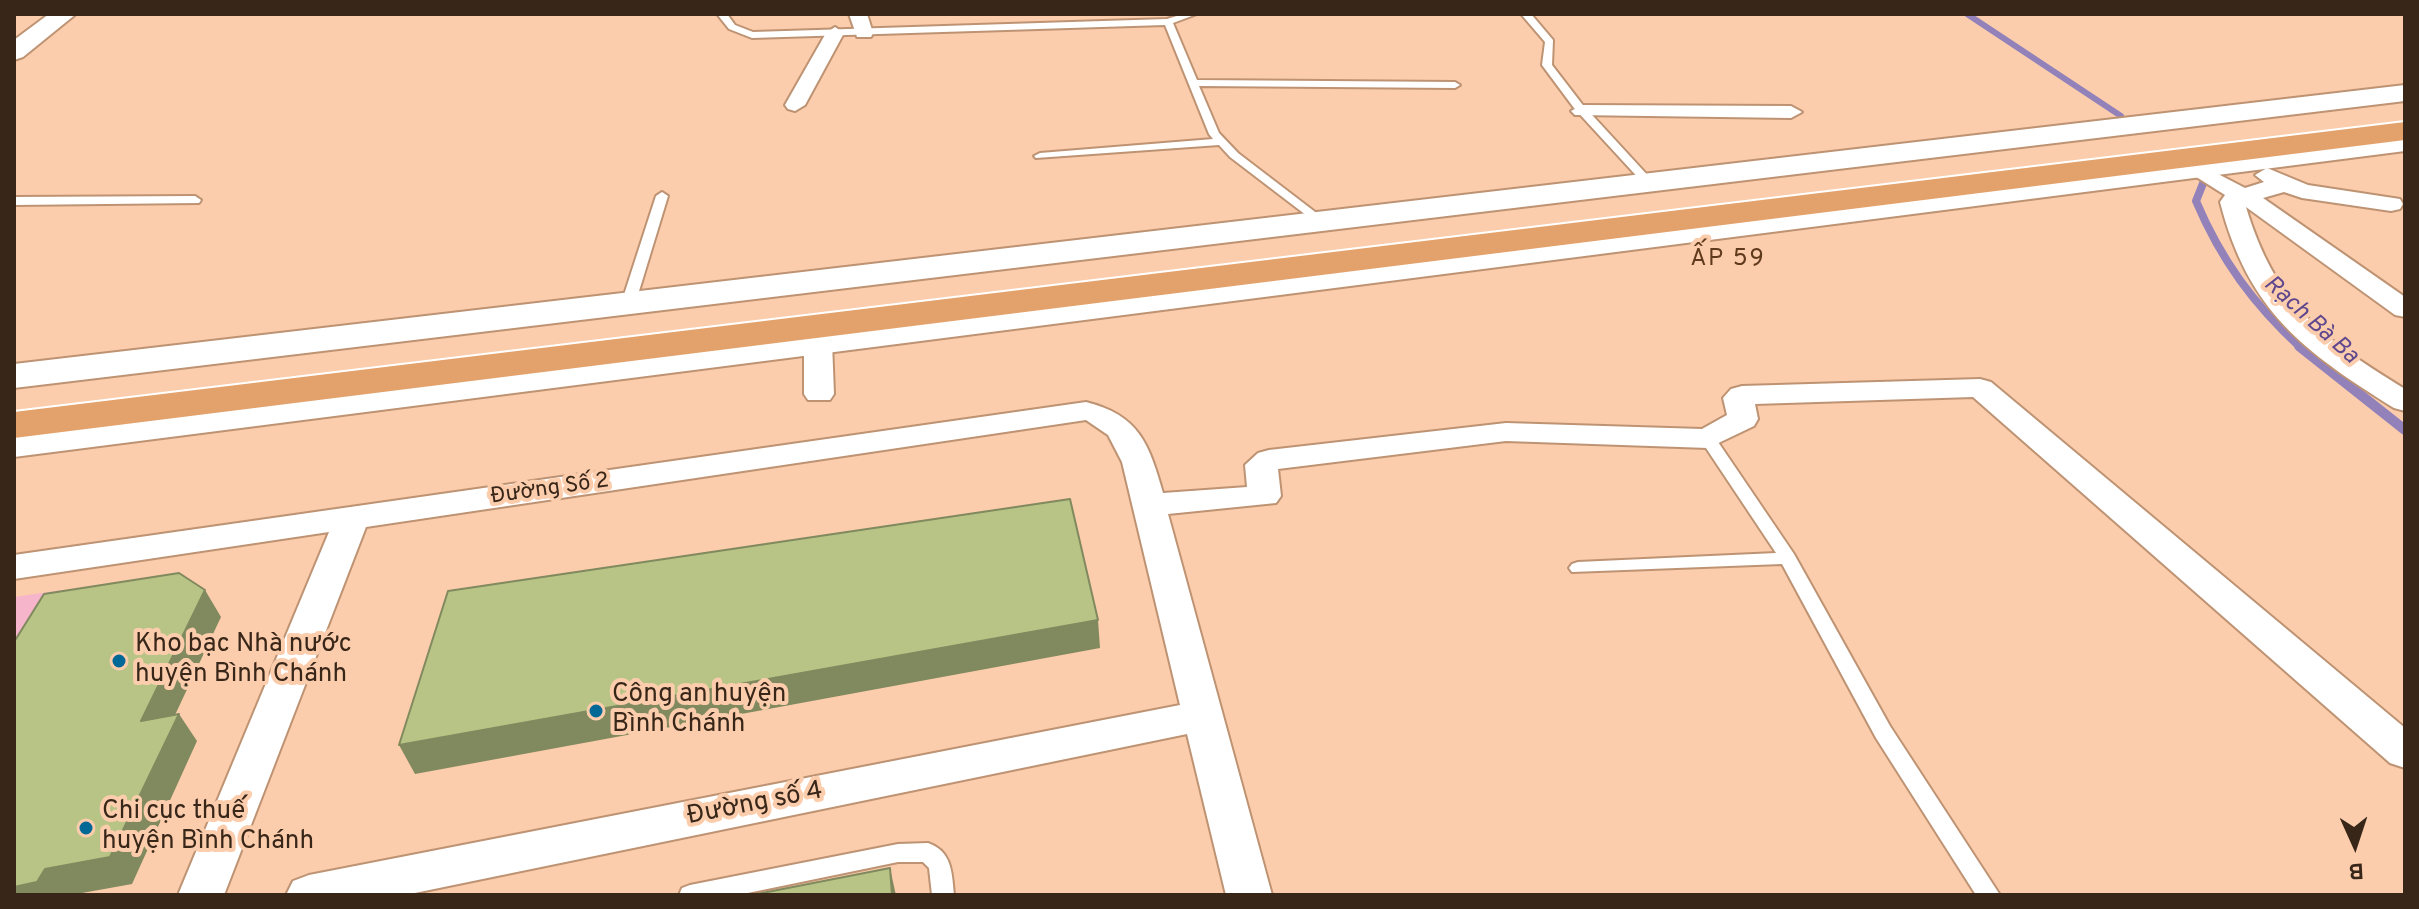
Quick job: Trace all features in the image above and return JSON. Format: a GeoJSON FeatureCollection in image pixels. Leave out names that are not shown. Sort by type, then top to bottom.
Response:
{"type":"FeatureCollection","features":[{"type":"Feature","properties":{"kind":"highway"},"geometry":{"type":"LineString","coordinates":[[14,397],[2405,109]]}},
{"type":"Feature","properties":{"kind":"highway"},"geometry":{"type":"LineString","coordinates":[[14,425],[2405,131]]}},
{"type":"Feature","properties":{"kind":"street"},"geometry":{"type":"LineString","coordinates":[[14,52],[64,14]]}},
{"type":"Feature","properties":{"kind":"street"},"geometry":{"type":"LineString","coordinates":[[795,105],[835,33]]}},
{"type":"Feature","properties":{"kind":"street"},"geometry":{"type":"LineString","coordinates":[[14,376],[2405,93]]}},
{"type":"Feature","properties":{"kind":"street"},"geometry":{"type":"LineString","coordinates":[[1582,111],[1791,112]]}},
{"type":"Feature","properties":{"kind":"street"},"geometry":{"type":"LineString","coordinates":[[2405,142],[2244,179],[2232,202],[2260,279],[2313,337],[2359,374],[2405,402]]}},
{"type":"Feature","properties":{"kind":"street"},"geometry":{"type":"LineString","coordinates":[[14,445],[2193,168],[2285,184],[2336,198],[2391,204]]}},
{"type":"Feature","properties":{"kind":"street"},"geometry":{"type":"LineString","coordinates":[[2244,179],[2405,309]]}},
{"type":"Feature","properties":{"kind":"street"},"geometry":{"type":"LineString","coordinates":[[818,342],[819,394]]}},
{"type":"Feature","properties":{"kind":"street"},"geometry":{"type":"LineString","coordinates":[[1249,895],[1149,505],[1264,496],[1261,465],[1265,461],[1341,454],[1390,444],[1506,432],[1708,439],[1743,419],[1738,398],[1742,395],[1980,388],[2405,752]]}},
{"type":"Feature","properties":{"kind":"street","name":"Đường Số 2"},"geometry":{"type":"LineString","coordinates":[[14,567],[1086,411],[1107,415],[1119,425],[1138,462],[1149,505]]}},
{"type":"Feature","properties":{"kind":"street"},"geometry":{"type":"LineString","coordinates":[[201,895],[352,519]]}},
{"type":"Feature","properties":{"kind":"street","name":"Đường số 4"},"geometry":{"type":"LineString","coordinates":[[309,895],[1201,716]]}},
{"type":"Feature","properties":{"kind":"lane"},"geometry":{"type":"LineString","coordinates":[[722,14],[732,27],[752,35],[835,33],[861,23],[1168,22],[1192,14]]}},
{"type":"Feature","properties":{"kind":"lane"},"geometry":{"type":"LineString","coordinates":[[1526,14],[1550,42],[1547,65],[1582,111],[1647,181]]}},
{"type":"Feature","properties":{"kind":"lane"},"geometry":{"type":"LineString","coordinates":[[1168,22],[1214,134],[1319,221]]}},
{"type":"Feature","properties":{"kind":"lane"},"geometry":{"type":"LineString","coordinates":[[1194,83],[1455,85]]}},
{"type":"Feature","properties":{"kind":"lane"},"geometry":{"type":"LineString","coordinates":[[1040,156],[1221,142]]}},
{"type":"Feature","properties":{"kind":"lane"},"geometry":{"type":"LineString","coordinates":[[629,301],[662,196]]}},
{"type":"Feature","properties":{"kind":"lane"},"geometry":{"type":"LineString","coordinates":[[14,201],[195,200]]}},
{"type":"Feature","properties":{"kind":"lane"},"geometry":{"type":"LineString","coordinates":[[1708,439],[1788,558],[1883,732],[1989,895]]}},
{"type":"Feature","properties":{"kind":"lane"},"geometry":{"type":"LineString","coordinates":[[1578,568],[1788,558]]}},
{"type":"Feature","properties":{"kind":"lane"},"geometry":{"type":"LineString","coordinates":[[690,895],[898,853],[928,852],[940,865],[943,895]]}},
{"type":"Feature","properties":{"kind":"shaded area"},"geometry":{"type":"Polygon","coordinates":[[[63,590],[14,671],[14,597],[63,590]]]}},
{"type":"Feature","properties":{"kind":"building","name":"Công an huyện Bình Chánh"},"geometry":{"type":"Polygon","coordinates":[[[1070,499],[1098,620],[399,745],[448,591],[1070,499]]]}},
{"type":"Feature","properties":{"kind":"building"},"geometry":{"type":"Polygon","coordinates":[[[179,573],[205,590],[141,721],[179,714],[110,857],[45,869],[37,882],[14,887],[14,642],[44,594],[179,573]]]}},
{"type":"Feature","properties":{"kind":"building"},"geometry":{"type":"Polygon","coordinates":[[[890,868],[892,895],[752,895],[890,868]]]}},
{"type":"Feature","properties":{"kind":"waterway","name":"Rạch Bà Ba"},"geometry":{"type":"LineString","coordinates":[[1967,14],[2121,116]]}},
{"type":"Feature","properties":{"kind":"waterway","name":"Rạch Bà Ba"},"geometry":{"type":"LineString","coordinates":[[2204,181],[2196,201],[2216,243],[2254,298],[2299,346]]}},
{"type":"Feature","properties":{"kind":"waterway","name":"Rạch Bà Ba"},"geometry":{"type":"LineString","coordinates":[[2299,346],[2405,430]]}},
{"type":"Feature","properties":{"kind":"place","name":"Kho bạc Nhà nước huyện Bình Chánh"},"geometry":{"type":"Point","coordinates":[119,661]}},
{"type":"Feature","properties":{"kind":"place","name":"Công an huyện Bình Chánh"},"geometry":{"type":"Point","coordinates":[596,711]}},
{"type":"Feature","properties":{"kind":"place","name":"Chi cục thuế huyện Bình Chánh"},"geometry":{"type":"Point","coordinates":[86,828]}},
{"type":"Feature","properties":{"kind":"district","name":"ẤP 59"},"geometry":{"type":"Point","coordinates":[1728,260]}}]}
